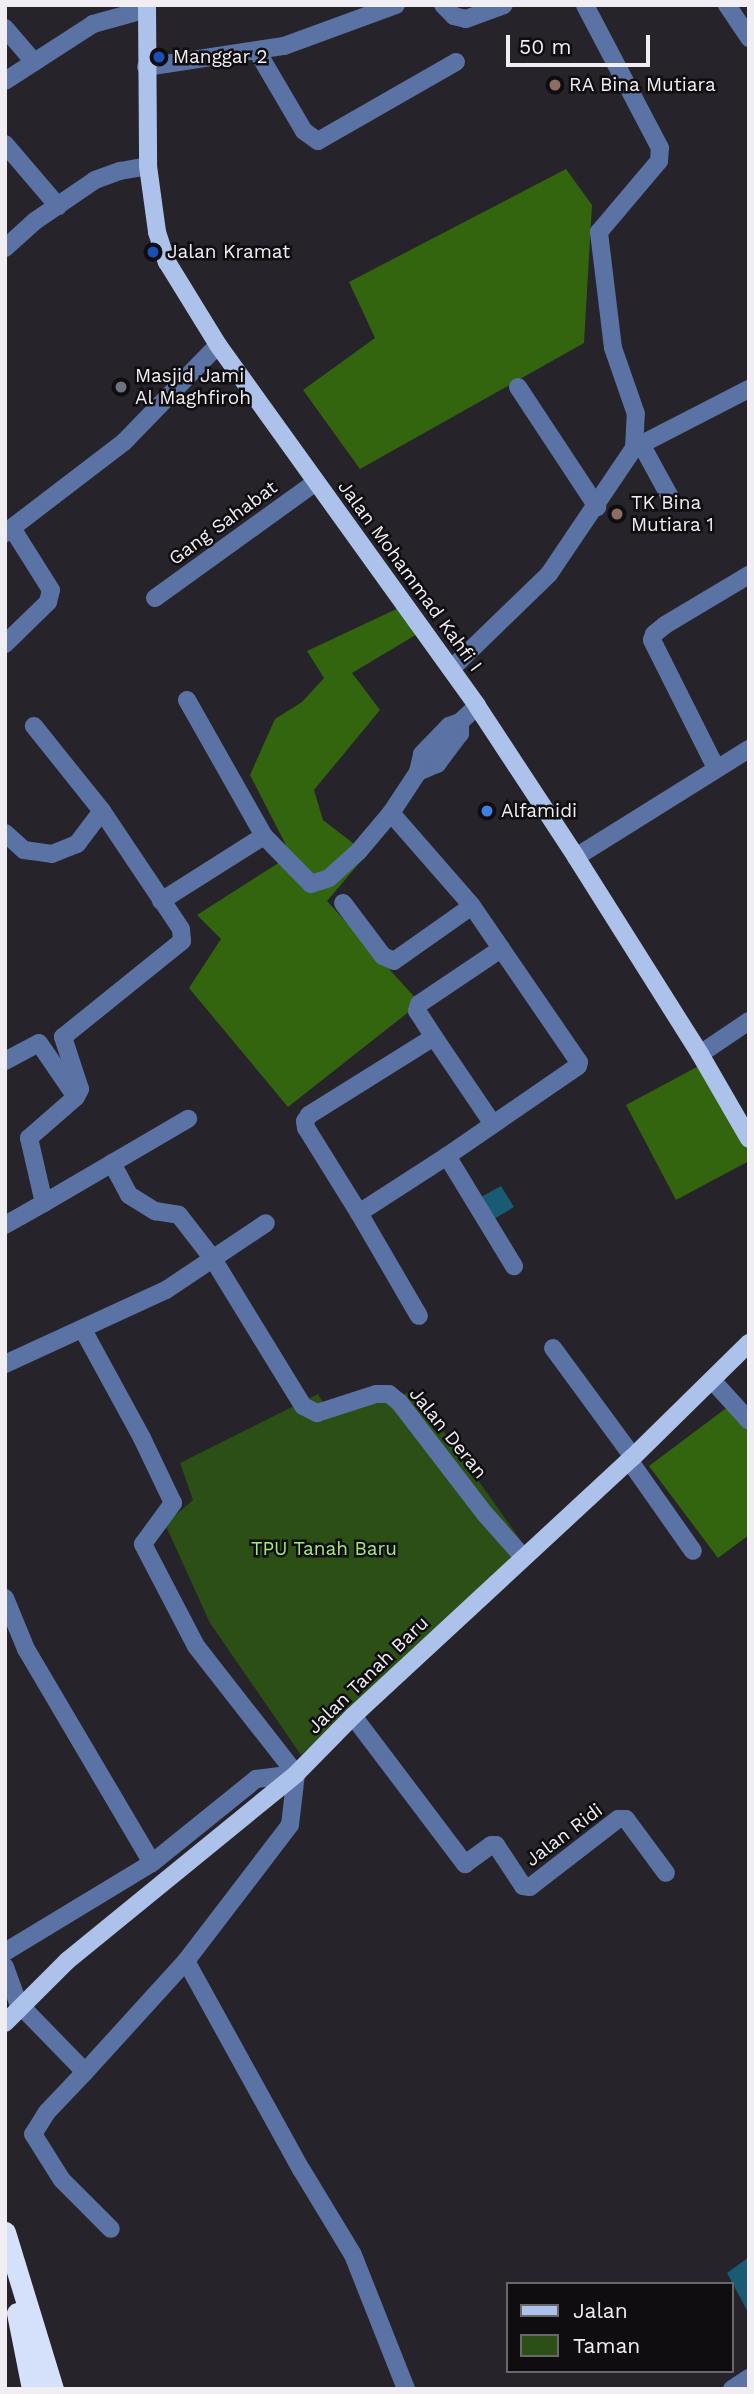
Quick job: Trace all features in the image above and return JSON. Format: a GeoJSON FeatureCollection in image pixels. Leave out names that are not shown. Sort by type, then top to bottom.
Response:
{"type":"FeatureCollection","features":[{"type":"Feature","properties":{"kind":"highway"},"geometry":{"type":"LineString","coordinates":[[5,2232],[53,2389]]}},
{"type":"Feature","properties":{"kind":"highway"},"geometry":{"type":"LineString","coordinates":[[5,2253],[33,2389]]}},
{"type":"Feature","properties":{"kind":"main road","name":"Jalan Mohammad Kahfi I"},"geometry":{"type":"LineString","coordinates":[[147,7],[148,166],[157,232],[167,262],[218,345],[477,706],[700,1054],[749,1139]]}},
{"type":"Feature","properties":{"kind":"main road","name":"Jalan Tanah Baru"},"geometry":{"type":"LineString","coordinates":[[5,2023],[67,1961],[296,1774],[353,1716],[631,1459],[749,1343]]}},
{"type":"Feature","properties":{"kind":"street"},"geometry":{"type":"LineString","coordinates":[[146,66],[257,51],[303,41],[396,5]]}},
{"type":"Feature","properties":{"kind":"street"},"geometry":{"type":"LineString","coordinates":[[443,5],[454,16],[466,19],[504,5]]}},
{"type":"Feature","properties":{"kind":"street"},"geometry":{"type":"LineString","coordinates":[[727,5],[749,38]]}},
{"type":"Feature","properties":{"kind":"street"},"geometry":{"type":"LineString","coordinates":[[5,81],[93,24],[147,7]]}},
{"type":"Feature","properties":{"kind":"street"},"geometry":{"type":"LineString","coordinates":[[590,7],[660,148],[659,161],[599,232],[613,348],[636,414],[638,446],[670,496]]}},
{"type":"Feature","properties":{"kind":"street"},"geometry":{"type":"LineString","coordinates":[[5,28],[34,62]]}},
{"type":"Feature","properties":{"kind":"street"},"geometry":{"type":"LineString","coordinates":[[257,51],[304,131],[318,141],[456,62]]}},
{"type":"Feature","properties":{"kind":"street"},"geometry":{"type":"LineString","coordinates":[[5,144],[58,206]]}},
{"type":"Feature","properties":{"kind":"street"},"geometry":{"type":"LineString","coordinates":[[5,248],[95,180],[120,171],[148,166]]}},
{"type":"Feature","properties":{"kind":"street"},"geometry":{"type":"LineString","coordinates":[[5,643],[48,602],[51,590],[9,530],[124,442],[218,345]]}},
{"type":"Feature","properties":{"kind":"street"},"geometry":{"type":"LineString","coordinates":[[518,387],[597,507]]}},
{"type":"Feature","properties":{"kind":"street"},"geometry":{"type":"LineString","coordinates":[[452,669],[549,574],[638,446],[749,388]]}},
{"type":"Feature","properties":{"kind":"street","name":"Gang Sahabat"},"geometry":{"type":"LineString","coordinates":[[155,598],[316,482]]}},
{"type":"Feature","properties":{"kind":"street"},"geometry":{"type":"LineString","coordinates":[[716,768],[652,640],[654,634],[665,625],[749,575]]}},
{"type":"Feature","properties":{"kind":"street"},"geometry":{"type":"LineString","coordinates":[[187,700],[264,836],[311,884],[330,878],[358,852],[391,813],[418,772],[422,754],[449,726],[460,722],[477,706]]}},
{"type":"Feature","properties":{"kind":"street"},"geometry":{"type":"LineString","coordinates":[[34,726],[102,811],[181,929],[182,942],[63,1037],[80,1089],[76,1097],[29,1138],[44,1203]]}},
{"type":"Feature","properties":{"kind":"street"},"geometry":{"type":"LineString","coordinates":[[576,857],[749,749]]}},
{"type":"Feature","properties":{"kind":"street"},"geometry":{"type":"LineString","coordinates":[[5,833],[24,850],[52,854],[77,844],[102,811]]}},
{"type":"Feature","properties":{"kind":"street"},"geometry":{"type":"LineString","coordinates":[[359,1213],[447,1156],[578,1066],[579,1062],[472,906],[391,813]]}},
{"type":"Feature","properties":{"kind":"street"},"geometry":{"type":"LineString","coordinates":[[161,901],[264,836]]}},
{"type":"Feature","properties":{"kind":"street"},"geometry":{"type":"LineString","coordinates":[[343,903],[383,956],[394,961],[472,906]]}},
{"type":"Feature","properties":{"kind":"street"},"geometry":{"type":"LineString","coordinates":[[493,1124],[417,1011],[419,1004],[501,949]]}},
{"type":"Feature","properties":{"kind":"street"},"geometry":{"type":"LineString","coordinates":[[700,1054],[749,1021]]}},
{"type":"Feature","properties":{"kind":"street"},"geometry":{"type":"LineString","coordinates":[[419,1316],[306,1128],[305,1121],[309,1115],[434,1037]]}},
{"type":"Feature","properties":{"kind":"street"},"geometry":{"type":"LineString","coordinates":[[5,1061],[39,1043],[76,1097]]}},
{"type":"Feature","properties":{"kind":"street"},"geometry":{"type":"LineString","coordinates":[[5,1225],[188,1119]]}},
{"type":"Feature","properties":{"kind":"street"},"geometry":{"type":"LineString","coordinates":[[447,1156],[514,1266]]}},
{"type":"Feature","properties":{"kind":"street"},"geometry":{"type":"LineString","coordinates":[[112,1163],[129,1195],[155,1211],[179,1215],[213,1259]]}},
{"type":"Feature","properties":{"kind":"street"},"geometry":{"type":"LineString","coordinates":[[5,1364],[166,1290],[266,1223]]}},
{"type":"Feature","properties":{"kind":"street","name":"Jalan Deran"},"geometry":{"type":"LineString","coordinates":[[213,1259],[303,1406],[317,1413],[376,1394],[389,1394],[399,1402],[485,1514],[523,1557]]}},
{"type":"Feature","properties":{"kind":"street"},"geometry":{"type":"LineString","coordinates":[[83,1330],[142,1438],[173,1503],[144,1544],[196,1646],[296,1774],[290,1825],[186,1961],[47,2112],[33,2134],[62,2180],[111,2230]]}},
{"type":"Feature","properties":{"kind":"street"},"geometry":{"type":"LineString","coordinates":[[553,1348],[693,1551]]}},
{"type":"Feature","properties":{"kind":"street"},"geometry":{"type":"LineString","coordinates":[[712,1380],[749,1421]]}},
{"type":"Feature","properties":{"kind":"street"},"geometry":{"type":"LineString","coordinates":[[5,1598],[26,1649],[152,1863]]}},
{"type":"Feature","properties":{"kind":"street","name":"Jalan Ridi"},"geometry":{"type":"LineString","coordinates":[[353,1716],[465,1864],[491,1845],[496,1845],[523,1886],[530,1887],[618,1819],[626,1819],[666,1873]]}},
{"type":"Feature","properties":{"kind":"street"},"geometry":{"type":"LineString","coordinates":[[5,1952],[152,1863],[256,1779],[296,1774]]}},
{"type":"Feature","properties":{"kind":"street"},"geometry":{"type":"LineString","coordinates":[[186,1961],[301,2169],[353,2255],[406,2389]]}},
{"type":"Feature","properties":{"kind":"street"},"geometry":{"type":"LineString","coordinates":[[5,1967],[18,2003],[85,2072]]}},
{"type":"Feature","properties":{"kind":"street"},"geometry":{"type":"LineString","coordinates":[[732,2389],[749,2378]]}},
{"type":"Feature","properties":{"kind":"green space"},"geometry":{"type":"Polygon","coordinates":[[[566,169],[592,205],[584,343],[360,469],[303,390],[375,338],[349,282],[566,169]]]}},
{"type":"Feature","properties":{"kind":"green space"},"geometry":{"type":"Polygon","coordinates":[[[403,606],[419,633],[352,673],[380,710],[314,790],[323,820],[367,854],[327,901],[420,1003],[288,1107],[189,988],[221,939],[197,915],[291,855],[250,775],[275,719],[302,702],[324,678],[307,651],[403,606]]]}},
{"type":"Feature","properties":{"kind":"green space"},"geometry":{"type":"Polygon","coordinates":[[[708,1061],[749,1138],[749,1161],[676,1200],[626,1105],[708,1061]]]}},
{"type":"Feature","properties":{"kind":"green space","name":"TPU Tanah Baru"},"geometry":{"type":"Polygon","coordinates":[[[415,1391],[524,1545],[301,1755],[210,1623],[165,1524],[193,1500],[180,1463],[318,1394],[331,1416],[415,1391]]]}},
{"type":"Feature","properties":{"kind":"green space"},"geometry":{"type":"Polygon","coordinates":[[[729,1406],[749,1432],[749,1535],[718,1558],[649,1466],[729,1406]]]}},
{"type":"Feature","properties":{"kind":"water"},"geometry":{"type":"Polygon","coordinates":[[[501,1186],[514,1207],[494,1219],[481,1197],[501,1186]]]}},
{"type":"Feature","properties":{"kind":"water"},"geometry":{"type":"Polygon","coordinates":[[[749,2257],[749,2314],[733,2282],[727,2273],[749,2257]]]}},
{"type":"Feature","properties":{"kind":"place","name":"Manggar 2"},"geometry":{"type":"Point","coordinates":[159,57]}},
{"type":"Feature","properties":{"kind":"place","name":"RA Bina Mutiara"},"geometry":{"type":"Point","coordinates":[555,85]}},
{"type":"Feature","properties":{"kind":"place","name":"Jalan Kramat"},"geometry":{"type":"Point","coordinates":[153,252]}},
{"type":"Feature","properties":{"kind":"place","name":"Masjid Jami Al Maghfiroh"},"geometry":{"type":"Point","coordinates":[121,387]}},
{"type":"Feature","properties":{"kind":"place","name":"TK Bina Mutiara 1"},"geometry":{"type":"Point","coordinates":[617,514]}},
{"type":"Feature","properties":{"kind":"place","name":"Alfamidi"},"geometry":{"type":"Point","coordinates":[487,811]}}]}
